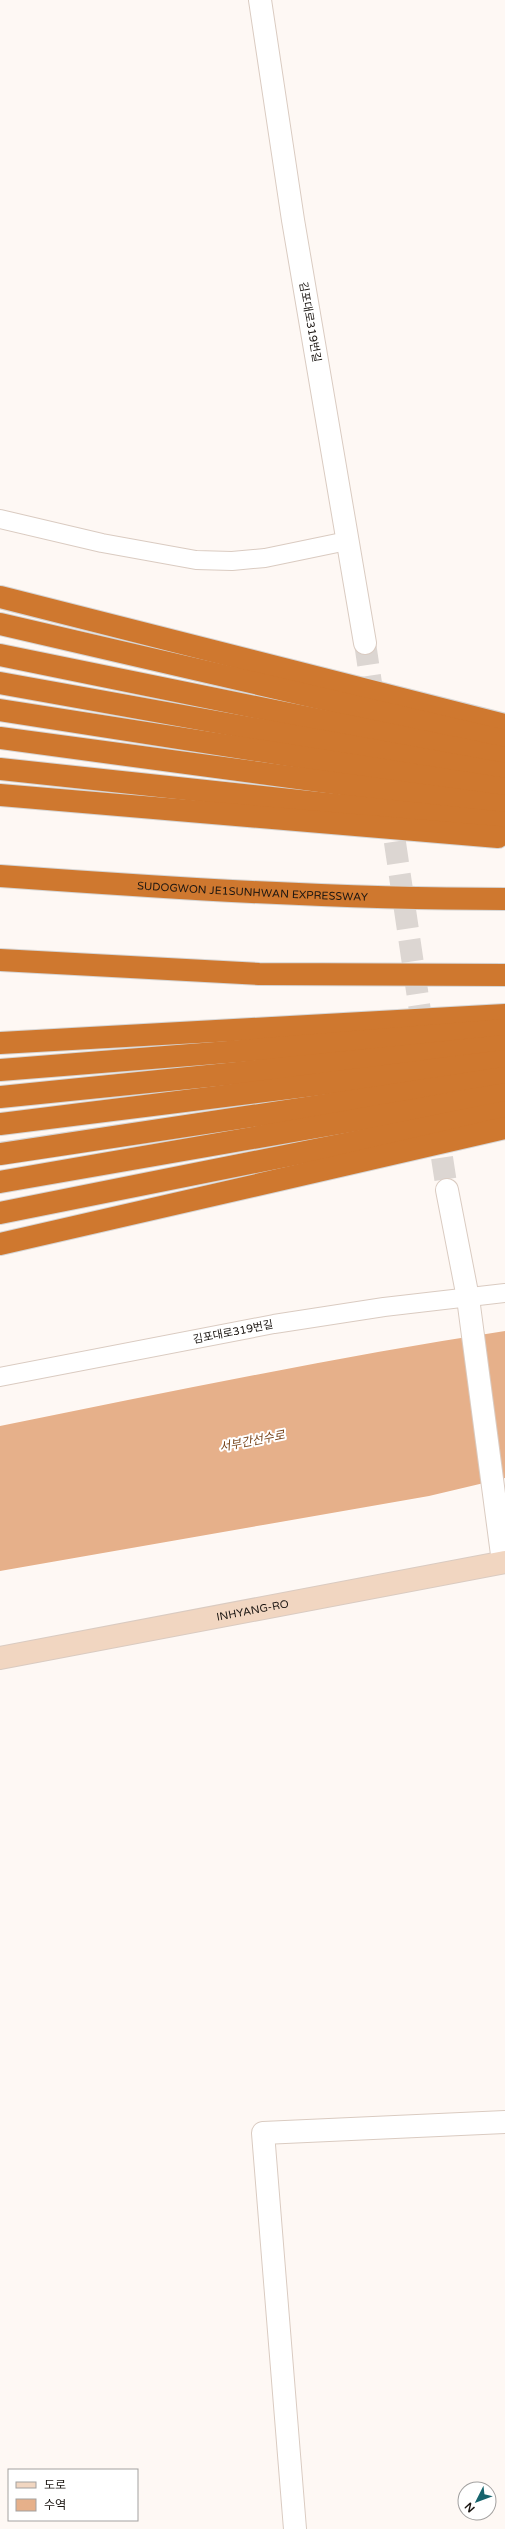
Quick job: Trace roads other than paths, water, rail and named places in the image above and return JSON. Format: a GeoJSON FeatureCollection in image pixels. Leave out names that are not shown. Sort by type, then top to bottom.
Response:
{"type":"FeatureCollection","features":[{"type":"Feature","properties":{"kind":"highway"},"geometry":{"type":"LineString","coordinates":[[0,597],[505,725]]}},
{"type":"Feature","properties":{"kind":"highway"},"geometry":{"type":"LineString","coordinates":[[0,624],[505,741]]}},
{"type":"Feature","properties":{"kind":"highway"},"geometry":{"type":"LineString","coordinates":[[0,655],[505,758]]}},
{"type":"Feature","properties":{"kind":"highway"},"geometry":{"type":"LineString","coordinates":[[0,683],[505,774]]}},
{"type":"Feature","properties":{"kind":"highway"},"geometry":{"type":"LineString","coordinates":[[0,710],[505,789]]}},
{"type":"Feature","properties":{"kind":"highway"},"geometry":{"type":"LineString","coordinates":[[0,738],[505,806]]}},
{"type":"Feature","properties":{"kind":"highway"},"geometry":{"type":"LineString","coordinates":[[0,769],[505,823]]}},
{"type":"Feature","properties":{"kind":"highway"},"geometry":{"type":"LineString","coordinates":[[0,795],[505,838]]}},
{"type":"Feature","properties":{"kind":"highway","name":"SUDOGWON JE1SUNHWAN EXPRESSWAY"},"geometry":{"type":"LineString","coordinates":[[0,876],[231,892],[436,899],[505,899]]}},
{"type":"Feature","properties":{"kind":"highway"},"geometry":{"type":"LineString","coordinates":[[0,960],[258,974],[505,975]]}},
{"type":"Feature","properties":{"kind":"highway"},"geometry":{"type":"LineString","coordinates":[[0,1043],[505,1015]]}},
{"type":"Feature","properties":{"kind":"highway"},"geometry":{"type":"LineString","coordinates":[[0,1070],[505,1030]]}},
{"type":"Feature","properties":{"kind":"highway"},"geometry":{"type":"LineString","coordinates":[[0,1097],[505,1046]]}},
{"type":"Feature","properties":{"kind":"highway"},"geometry":{"type":"LineString","coordinates":[[0,1124],[505,1061]]}},
{"type":"Feature","properties":{"kind":"highway"},"geometry":{"type":"LineString","coordinates":[[0,1154],[505,1078]]}},
{"type":"Feature","properties":{"kind":"highway"},"geometry":{"type":"LineString","coordinates":[[0,1182],[505,1094]]}},
{"type":"Feature","properties":{"kind":"highway"},"geometry":{"type":"LineString","coordinates":[[0,1213],[505,1112]]}},
{"type":"Feature","properties":{"kind":"highway"},"geometry":{"type":"LineString","coordinates":[[0,1244],[505,1128]]}},
{"type":"Feature","properties":{"kind":"street","name":"김포대로319번길"},"geometry":{"type":"LineString","coordinates":[[260,0],[293,220],[365,643]]}},
{"type":"Feature","properties":{"kind":"street"},"geometry":{"type":"LineString","coordinates":[[447,1190],[468,1298],[504,1562]]}},
{"type":"Feature","properties":{"kind":"street","name":"INHYANG-RO"},"geometry":{"type":"LineString","coordinates":[[0,1658],[504,1562]]}},
{"type":"Feature","properties":{"kind":"street"},"geometry":{"type":"LineString","coordinates":[[295,2529],[263,2133],[505,2122]]}},
{"type":"Feature","properties":{"kind":"lane"},"geometry":{"type":"LineString","coordinates":[[0,519],[102,543],[196,560],[232,561],[265,558],[347,541]]}},
{"type":"Feature","properties":{"kind":"lane","name":"김포대로319번길"},"geometry":{"type":"LineString","coordinates":[[0,1377],[274,1324],[384,1307],[505,1293]]}},
{"type":"Feature","properties":{"kind":"water","name":"서부간선수로"},"geometry":{"type":"Polygon","coordinates":[[[505,1331],[505,1478],[429,1496],[0,1571],[0,1426],[378,1352],[505,1331]]]}},
{"type":"Feature","properties":{"kind":"tunnel"},"geometry":{"type":"LineString","coordinates":[[365,643],[375,710]]}},
{"type":"Feature","properties":{"kind":"tunnel"},"geometry":{"type":"LineString","coordinates":[[390,809],[424,1038]]}},
{"type":"Feature","properties":{"kind":"tunnel"},"geometry":{"type":"LineString","coordinates":[[437,1125],[447,1190]]}}]}
